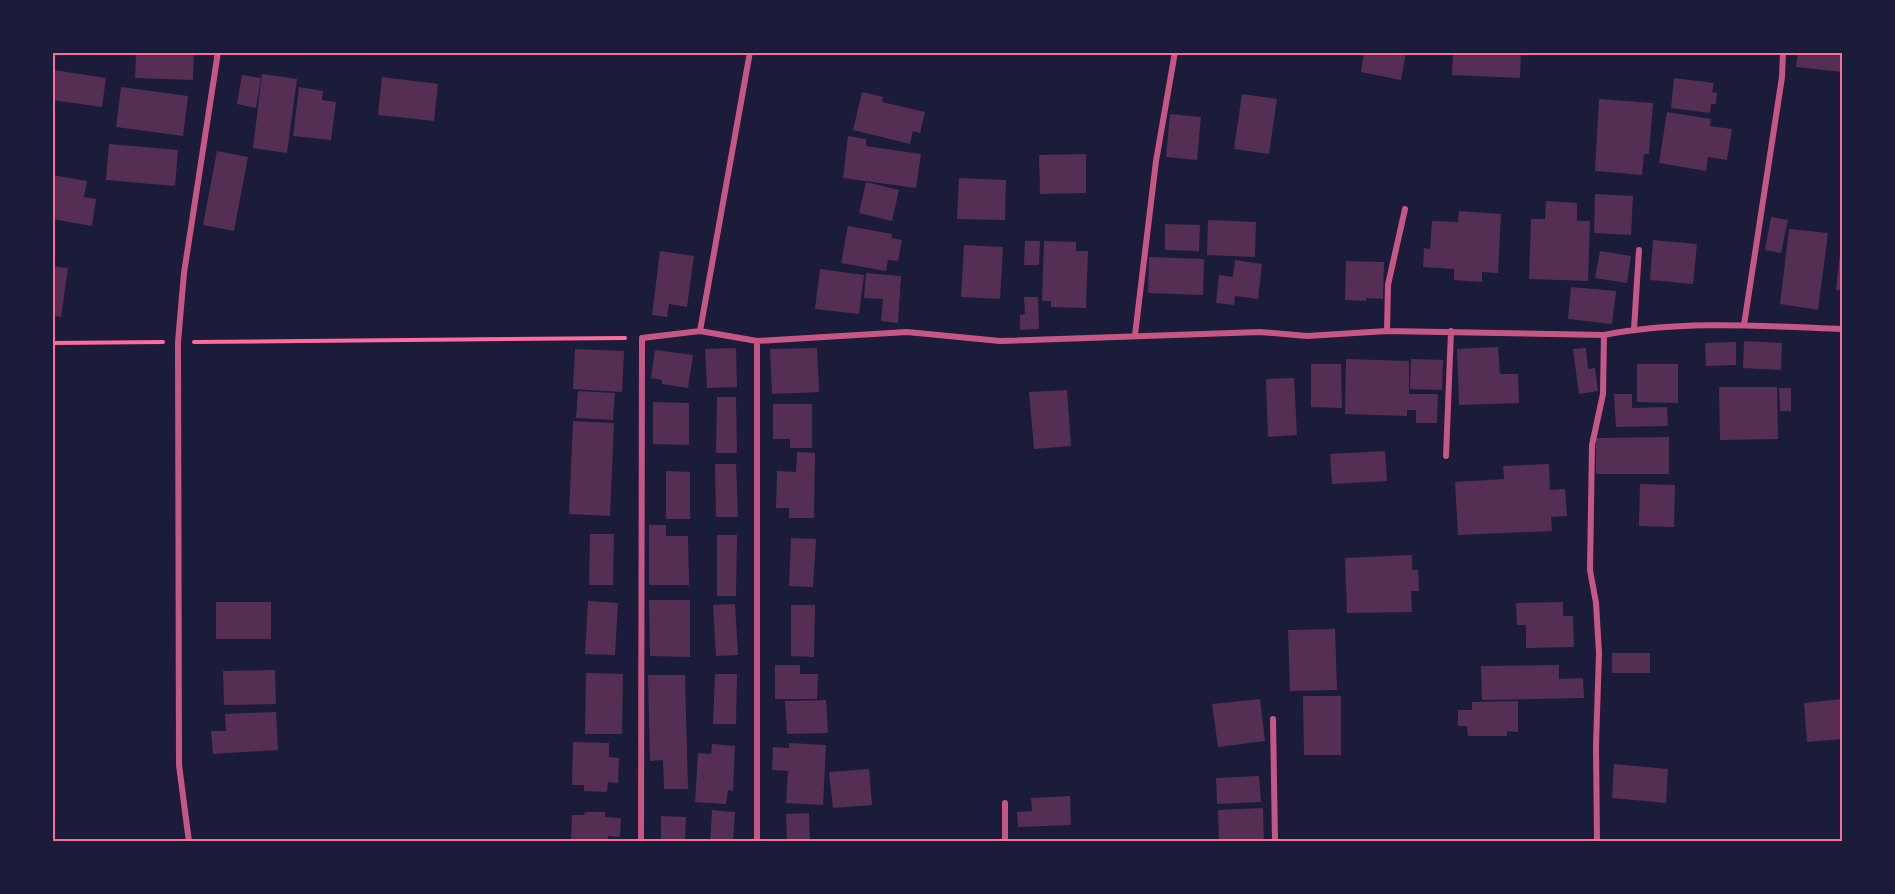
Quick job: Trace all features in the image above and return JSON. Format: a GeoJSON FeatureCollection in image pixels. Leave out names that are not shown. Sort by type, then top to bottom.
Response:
{"type":"FeatureCollection","features":[{"type":"Feature","properties":{"kind":"street"},"geometry":{"type":"LineString","coordinates":[[189,842],[179,765],[178,342],[184,273],[218,52]]}},
{"type":"Feature","properties":{"kind":"street"},"geometry":{"type":"LineString","coordinates":[[700,331],[750,52]]}},
{"type":"Feature","properties":{"kind":"street"},"geometry":{"type":"LineString","coordinates":[[1135,335],[1156,161],[1175,52]]}},
{"type":"Feature","properties":{"kind":"street"},"geometry":{"type":"LineString","coordinates":[[1744,325],[1782,77],[1783,52]]}},
{"type":"Feature","properties":{"kind":"street"},"geometry":{"type":"LineString","coordinates":[[1387,331],[1388,285],[1405,209]]}},
{"type":"Feature","properties":{"kind":"street"},"geometry":{"type":"LineString","coordinates":[[1634,329],[1640,250]]}},
{"type":"Feature","properties":{"kind":"street"},"geometry":{"type":"LineString","coordinates":[[641,842],[642,338],[700,331],[757,341],[907,332],[1000,341],[1260,332],[1306,336],[1387,331],[1604,335],[1634,329],[1744,325],[1842,329]]}},
{"type":"Feature","properties":{"kind":"street"},"geometry":{"type":"LineString","coordinates":[[1446,456],[1451,331]]}},
{"type":"Feature","properties":{"kind":"street"},"geometry":{"type":"LineString","coordinates":[[1597,842],[1596,745],[1599,653],[1596,603],[1590,570],[1592,445],[1603,394],[1604,335]]}},
{"type":"Feature","properties":{"kind":"street"},"geometry":{"type":"LineString","coordinates":[[757,341],[757,842]]}},
{"type":"Feature","properties":{"kind":"street"},"geometry":{"type":"LineString","coordinates":[[1273,719],[1275,842]]}},
{"type":"Feature","properties":{"kind":"street"},"geometry":{"type":"LineString","coordinates":[[1005,803],[1005,842]]}},
{"type":"Feature","properties":{"kind":"path"},"geometry":{"type":"LineString","coordinates":[[52,344],[642,338]]}},
{"type":"Feature","properties":{"kind":"building"},"geometry":{"type":"Polygon","coordinates":[[[136,52],[194,52],[193,80],[135,78],[136,52]]]}},
{"type":"Feature","properties":{"kind":"building"},"geometry":{"type":"Polygon","coordinates":[[[1364,52],[1406,52],[1401,80],[1361,72],[1364,52]]]}},
{"type":"Feature","properties":{"kind":"building"},"geometry":{"type":"Polygon","coordinates":[[[1453,52],[1521,52],[1520,78],[1452,75],[1453,52]]]}},
{"type":"Feature","properties":{"kind":"building"},"geometry":{"type":"Polygon","coordinates":[[[1798,52],[1842,52],[1842,72],[1796,67],[1798,52]]]}},
{"type":"Feature","properties":{"kind":"building"},"geometry":{"type":"Polygon","coordinates":[[[54,70],[106,78],[102,107],[52,100],[54,70]]]}},
{"type":"Feature","properties":{"kind":"building"},"geometry":{"type":"Polygon","coordinates":[[[262,74],[297,79],[287,153],[253,148],[262,74]]]}},
{"type":"Feature","properties":{"kind":"building"},"geometry":{"type":"Polygon","coordinates":[[[242,75],[261,78],[256,108],[237,104],[242,75]]]}},
{"type":"Feature","properties":{"kind":"building"},"geometry":{"type":"Polygon","coordinates":[[[382,77],[438,84],[434,121],[378,115],[382,77]]]}},
{"type":"Feature","properties":{"kind":"building"},"geometry":{"type":"Polygon","coordinates":[[[1674,78],[1714,83],[1712,92],[1717,93],[1716,104],[1711,104],[1710,113],[1671,108],[1674,78]]]}},
{"type":"Feature","properties":{"kind":"building"},"geometry":{"type":"Polygon","coordinates":[[[121,87],[188,96],[183,136],[116,127],[121,87]]]}},
{"type":"Feature","properties":{"kind":"building"},"geometry":{"type":"Polygon","coordinates":[[[299,87],[323,91],[322,100],[336,102],[331,140],[293,136],[299,87]]]}},
{"type":"Feature","properties":{"kind":"building"},"geometry":{"type":"Polygon","coordinates":[[[862,92],[883,97],[882,102],[925,112],[920,133],[913,131],[910,144],[853,130],[862,92]]]}},
{"type":"Feature","properties":{"kind":"building"},"geometry":{"type":"Polygon","coordinates":[[[1242,94],[1277,99],[1269,154],[1234,149],[1242,94]]]}},
{"type":"Feature","properties":{"kind":"building"},"geometry":{"type":"Polygon","coordinates":[[[1599,99],[1653,103],[1649,154],[1644,154],[1642,175],[1595,171],[1599,99]]]}},
{"type":"Feature","properties":{"kind":"building"},"geometry":{"type":"Polygon","coordinates":[[[1667,112],[1711,119],[1710,126],[1732,129],[1727,160],[1708,157],[1706,171],[1659,163],[1667,112]]]}},
{"type":"Feature","properties":{"kind":"building"},"geometry":{"type":"Polygon","coordinates":[[[1170,114],[1201,117],[1197,160],[1166,157],[1170,114]]]}},
{"type":"Feature","properties":{"kind":"building"},"geometry":{"type":"Polygon","coordinates":[[[848,136],[866,139],[866,146],[921,154],[916,188],[843,178],[848,136]]]}},
{"type":"Feature","properties":{"kind":"building"},"geometry":{"type":"Polygon","coordinates":[[[109,144],[178,150],[175,186],[106,180],[109,144]]]}},
{"type":"Feature","properties":{"kind":"building"},"geometry":{"type":"Polygon","coordinates":[[[217,151],[248,157],[234,231],[203,225],[217,151]]]}},
{"type":"Feature","properties":{"kind":"building"},"geometry":{"type":"Polygon","coordinates":[[[1086,154],[1086,193],[1040,194],[1039,155],[1086,154]]]}},
{"type":"Feature","properties":{"kind":"building"},"geometry":{"type":"Polygon","coordinates":[[[52,175],[87,181],[84,197],[96,199],[92,226],[52,219],[52,175]]]}},
{"type":"Feature","properties":{"kind":"building"},"geometry":{"type":"Polygon","coordinates":[[[959,178],[1006,180],[1005,220],[957,219],[959,178]]]}},
{"type":"Feature","properties":{"kind":"building"},"geometry":{"type":"Polygon","coordinates":[[[866,182],[899,190],[892,221],[859,213],[866,182]]]}},
{"type":"Feature","properties":{"kind":"building"},"geometry":{"type":"Polygon","coordinates":[[[1595,194],[1633,196],[1631,235],[1594,233],[1595,194]]]}},
{"type":"Feature","properties":{"kind":"building"},"geometry":{"type":"Polygon","coordinates":[[[1546,201],[1577,203],[1577,221],[1590,221],[1588,281],[1529,279],[1531,219],[1545,219],[1546,201]]]}},
{"type":"Feature","properties":{"kind":"building"},"geometry":{"type":"Polygon","coordinates":[[[1459,211],[1501,214],[1498,273],[1482,272],[1482,282],[1454,280],[1454,269],[1423,267],[1424,248],[1430,249],[1432,221],[1458,222],[1459,211]]]}},
{"type":"Feature","properties":{"kind":"building"},"geometry":{"type":"Polygon","coordinates":[[[1771,217],[1788,220],[1781,253],[1765,250],[1771,217]]]}},
{"type":"Feature","properties":{"kind":"building"},"geometry":{"type":"Polygon","coordinates":[[[1208,220],[1256,222],[1255,257],[1207,255],[1208,220]]]}},
{"type":"Feature","properties":{"kind":"building"},"geometry":{"type":"Polygon","coordinates":[[[1165,224],[1200,225],[1199,251],[1165,250],[1165,224]]]}},
{"type":"Feature","properties":{"kind":"building"},"geometry":{"type":"Polygon","coordinates":[[[848,226],[892,234],[891,238],[902,240],[898,261],[888,260],[886,271],[841,263],[848,226]]]}},
{"type":"Feature","properties":{"kind":"building"},"geometry":{"type":"Polygon","coordinates":[[[1789,229],[1828,233],[1818,310],[1780,304],[1789,229]]]}},
{"type":"Feature","properties":{"kind":"building"},"geometry":{"type":"Polygon","coordinates":[[[1653,240],[1697,244],[1693,284],[1650,280],[1653,240]]]}},
{"type":"Feature","properties":{"kind":"building"},"geometry":{"type":"Polygon","coordinates":[[[1025,241],[1040,241],[1039,265],[1024,265],[1025,241]]]}},
{"type":"Feature","properties":{"kind":"building"},"geometry":{"type":"Polygon","coordinates":[[[1044,241],[1076,242],[1076,251],[1088,251],[1086,308],[1051,307],[1051,301],[1042,301],[1044,241]]]}},
{"type":"Feature","properties":{"kind":"building"},"geometry":{"type":"Polygon","coordinates":[[[964,245],[1003,247],[1000,299],[961,297],[964,245]]]}},
{"type":"Feature","properties":{"kind":"building"},"geometry":{"type":"Polygon","coordinates":[[[1842,245],[1842,291],[1836,290],[1842,245]]]}},
{"type":"Feature","properties":{"kind":"building"},"geometry":{"type":"Polygon","coordinates":[[[660,251],[694,256],[687,307],[669,304],[667,317],[652,315],[660,251]]]}},
{"type":"Feature","properties":{"kind":"building"},"geometry":{"type":"Polygon","coordinates":[[[1600,251],[1631,256],[1627,283],[1595,278],[1600,251]]]}},
{"type":"Feature","properties":{"kind":"building"},"geometry":{"type":"Polygon","coordinates":[[[1149,257],[1204,259],[1203,295],[1148,293],[1149,257]]]}},
{"type":"Feature","properties":{"kind":"building"},"geometry":{"type":"Polygon","coordinates":[[[1235,260],[1262,264],[1258,299],[1235,296],[1234,305],[1216,303],[1219,275],[1233,277],[1235,260]]]}},
{"type":"Feature","properties":{"kind":"building"},"geometry":{"type":"Polygon","coordinates":[[[1346,261],[1384,262],[1383,299],[1345,300],[1346,261]]]}},
{"type":"Feature","properties":{"kind":"building"},"geometry":{"type":"Polygon","coordinates":[[[52,266],[68,268],[61,317],[52,315],[52,266]]]}},
{"type":"Feature","properties":{"kind":"building"},"geometry":{"type":"Polygon","coordinates":[[[820,269],[864,275],[859,314],[815,309],[820,269]]]}},
{"type":"Feature","properties":{"kind":"building"},"geometry":{"type":"Polygon","coordinates":[[[866,273],[901,276],[898,323],[881,321],[883,299],[864,298],[866,273]]]}},
{"type":"Feature","properties":{"kind":"building"},"geometry":{"type":"Polygon","coordinates":[[[1571,287],[1616,291],[1612,324],[1568,319],[1571,287]]]}},
{"type":"Feature","properties":{"kind":"building"},"geometry":{"type":"Polygon","coordinates":[[[1024,297],[1038,297],[1039,329],[1020,330],[1020,315],[1025,314],[1024,297]]]}},
{"type":"Feature","properties":{"kind":"building"},"geometry":{"type":"Polygon","coordinates":[[[1744,341],[1782,343],[1781,370],[1743,368],[1744,341]]]}},
{"type":"Feature","properties":{"kind":"building"},"geometry":{"type":"Polygon","coordinates":[[[1736,342],[1736,365],[1706,366],[1705,343],[1736,342]]]}},
{"type":"Feature","properties":{"kind":"building"},"geometry":{"type":"Polygon","coordinates":[[[1498,347],[1500,374],[1518,374],[1519,403],[1459,405],[1457,349],[1498,347]]]}},
{"type":"Feature","properties":{"kind":"building"},"geometry":{"type":"Polygon","coordinates":[[[736,348],[737,387],[707,388],[705,349],[736,348]]]}},
{"type":"Feature","properties":{"kind":"building"},"geometry":{"type":"Polygon","coordinates":[[[817,348],[819,392],[772,394],[770,349],[817,348]]]}},
{"type":"Feature","properties":{"kind":"building"},"geometry":{"type":"Polygon","coordinates":[[[1586,348],[1588,369],[1595,368],[1598,391],[1579,394],[1573,349],[1586,348]]]}},
{"type":"Feature","properties":{"kind":"building"},"geometry":{"type":"Polygon","coordinates":[[[575,349],[624,351],[622,392],[573,389],[575,349]]]}},
{"type":"Feature","properties":{"kind":"building"},"geometry":{"type":"Polygon","coordinates":[[[655,350],[693,355],[688,388],[662,384],[662,380],[651,378],[655,350]]]}},
{"type":"Feature","properties":{"kind":"building"},"geometry":{"type":"Polygon","coordinates":[[[1346,359],[1409,361],[1409,394],[1438,394],[1437,423],[1416,423],[1416,410],[1407,410],[1407,416],[1345,414],[1346,359]]]}},
{"type":"Feature","properties":{"kind":"building"},"geometry":{"type":"Polygon","coordinates":[[[1411,359],[1443,360],[1442,390],[1410,389],[1411,359]]]}},
{"type":"Feature","properties":{"kind":"building"},"geometry":{"type":"Polygon","coordinates":[[[1311,364],[1341,364],[1342,408],[1311,407],[1311,364]]]}},
{"type":"Feature","properties":{"kind":"building"},"geometry":{"type":"Polygon","coordinates":[[[1637,364],[1678,364],[1678,403],[1637,402],[1637,364]]]}},
{"type":"Feature","properties":{"kind":"building"},"geometry":{"type":"Polygon","coordinates":[[[1294,378],[1297,435],[1268,437],[1266,379],[1294,378]]]}},
{"type":"Feature","properties":{"kind":"building"},"geometry":{"type":"Polygon","coordinates":[[[1719,387],[1777,387],[1778,439],[1720,440],[1719,387]]]}},
{"type":"Feature","properties":{"kind":"building"},"geometry":{"type":"Polygon","coordinates":[[[1779,388],[1791,388],[1791,411],[1780,411],[1779,388]]]}},
{"type":"Feature","properties":{"kind":"building"},"geometry":{"type":"Polygon","coordinates":[[[1067,390],[1071,446],[1034,449],[1029,392],[1067,390]]]}},
{"type":"Feature","properties":{"kind":"building"},"geometry":{"type":"Polygon","coordinates":[[[578,391],[615,393],[613,420],[576,418],[578,391]]]}},
{"type":"Feature","properties":{"kind":"building"},"geometry":{"type":"Polygon","coordinates":[[[1614,394],[1632,394],[1632,408],[1667,407],[1668,426],[1616,427],[1614,394]]]}},
{"type":"Feature","properties":{"kind":"building"},"geometry":{"type":"Polygon","coordinates":[[[717,397],[736,397],[737,453],[716,453],[717,397]]]}},
{"type":"Feature","properties":{"kind":"building"},"geometry":{"type":"Polygon","coordinates":[[[653,402],[689,403],[689,445],[653,444],[653,402]]]}},
{"type":"Feature","properties":{"kind":"building"},"geometry":{"type":"Polygon","coordinates":[[[773,404],[812,404],[812,448],[790,448],[790,439],[773,439],[773,404]]]}},
{"type":"Feature","properties":{"kind":"building"},"geometry":{"type":"Polygon","coordinates":[[[573,421],[614,423],[610,516],[569,514],[573,421]]]}},
{"type":"Feature","properties":{"kind":"building"},"geometry":{"type":"Polygon","coordinates":[[[1669,437],[1669,474],[1596,474],[1596,438],[1669,437]]]}},
{"type":"Feature","properties":{"kind":"building"},"geometry":{"type":"Polygon","coordinates":[[[1385,451],[1387,481],[1332,484],[1330,454],[1385,451]]]}},
{"type":"Feature","properties":{"kind":"building"},"geometry":{"type":"Polygon","coordinates":[[[797,452],[815,453],[814,518],[789,518],[789,508],[776,508],[777,471],[796,472],[797,452]]]}},
{"type":"Feature","properties":{"kind":"building"},"geometry":{"type":"Polygon","coordinates":[[[715,464],[736,464],[738,517],[716,517],[715,464]]]}},
{"type":"Feature","properties":{"kind":"building"},"geometry":{"type":"Polygon","coordinates":[[[1549,464],[1550,490],[1565,489],[1567,516],[1551,517],[1552,531],[1458,535],[1455,482],[1504,479],[1503,466],[1549,464]]]}},
{"type":"Feature","properties":{"kind":"building"},"geometry":{"type":"Polygon","coordinates":[[[666,471],[690,472],[690,519],[666,519],[666,471]]]}},
{"type":"Feature","properties":{"kind":"building"},"geometry":{"type":"Polygon","coordinates":[[[1640,484],[1675,485],[1674,527],[1639,526],[1640,484]]]}},
{"type":"Feature","properties":{"kind":"building"},"geometry":{"type":"Polygon","coordinates":[[[649,525],[666,525],[666,536],[688,536],[689,585],[649,585],[649,525]]]}},
{"type":"Feature","properties":{"kind":"building"},"geometry":{"type":"Polygon","coordinates":[[[590,534],[614,534],[613,585],[589,585],[590,534]]]}},
{"type":"Feature","properties":{"kind":"building"},"geometry":{"type":"Polygon","coordinates":[[[717,535],[737,535],[736,596],[717,596],[717,535]]]}},
{"type":"Feature","properties":{"kind":"building"},"geometry":{"type":"Polygon","coordinates":[[[791,538],[816,539],[813,587],[789,586],[791,538]]]}},
{"type":"Feature","properties":{"kind":"building"},"geometry":{"type":"Polygon","coordinates":[[[1412,555],[1412,570],[1418,570],[1419,591],[1411,591],[1412,612],[1347,613],[1345,558],[1412,555]]]}},
{"type":"Feature","properties":{"kind":"building"},"geometry":{"type":"Polygon","coordinates":[[[649,600],[690,600],[690,657],[650,656],[649,600]]]}},
{"type":"Feature","properties":{"kind":"building"},"geometry":{"type":"Polygon","coordinates":[[[588,601],[618,603],[615,655],[585,654],[588,601]]]}},
{"type":"Feature","properties":{"kind":"building"},"geometry":{"type":"Polygon","coordinates":[[[216,602],[271,602],[271,639],[216,639],[216,602]]]}},
{"type":"Feature","properties":{"kind":"building"},"geometry":{"type":"Polygon","coordinates":[[[1563,602],[1563,616],[1573,616],[1574,647],[1526,648],[1526,625],[1517,625],[1516,603],[1563,602]]]}},
{"type":"Feature","properties":{"kind":"building"},"geometry":{"type":"Polygon","coordinates":[[[735,604],[738,655],[716,656],[713,605],[735,604]]]}},
{"type":"Feature","properties":{"kind":"building"},"geometry":{"type":"Polygon","coordinates":[[[791,605],[815,605],[814,657],[791,656],[791,605]]]}},
{"type":"Feature","properties":{"kind":"building"},"geometry":{"type":"Polygon","coordinates":[[[1335,629],[1337,690],[1290,691],[1288,630],[1335,629]]]}},
{"type":"Feature","properties":{"kind":"building"},"geometry":{"type":"Polygon","coordinates":[[[1612,653],[1650,653],[1650,673],[1612,673],[1612,653]]]}},
{"type":"Feature","properties":{"kind":"building"},"geometry":{"type":"Polygon","coordinates":[[[775,665],[800,665],[800,674],[818,674],[817,699],[775,699],[775,665]]]}},
{"type":"Feature","properties":{"kind":"building"},"geometry":{"type":"Polygon","coordinates":[[[1559,665],[1559,679],[1583,678],[1584,698],[1482,700],[1481,666],[1559,665]]]}},
{"type":"Feature","properties":{"kind":"building"},"geometry":{"type":"Polygon","coordinates":[[[275,670],[276,704],[224,705],[223,671],[275,670]]]}},
{"type":"Feature","properties":{"kind":"building"},"geometry":{"type":"Polygon","coordinates":[[[586,673],[623,674],[622,734],[585,734],[586,673]]]}},
{"type":"Feature","properties":{"kind":"building"},"geometry":{"type":"Polygon","coordinates":[[[715,674],[737,674],[736,724],[713,724],[715,674]]]}},
{"type":"Feature","properties":{"kind":"building"},"geometry":{"type":"Polygon","coordinates":[[[648,675],[685,675],[688,789],[664,789],[663,760],[650,761],[648,675]]]}},
{"type":"Feature","properties":{"kind":"building"},"geometry":{"type":"Polygon","coordinates":[[[1303,696],[1341,696],[1341,755],[1304,755],[1303,696]]]}},
{"type":"Feature","properties":{"kind":"building"},"geometry":{"type":"Polygon","coordinates":[[[1260,699],[1265,741],[1218,747],[1212,704],[1260,699]]]}},
{"type":"Feature","properties":{"kind":"building"},"geometry":{"type":"Polygon","coordinates":[[[1842,699],[1842,739],[1807,742],[1804,703],[1842,699]]]}},
{"type":"Feature","properties":{"kind":"building"},"geometry":{"type":"Polygon","coordinates":[[[826,700],[828,733],[787,734],[785,701],[826,700]]]}},
{"type":"Feature","properties":{"kind":"building"},"geometry":{"type":"Polygon","coordinates":[[[1518,701],[1518,732],[1507,731],[1507,736],[1468,736],[1467,726],[1458,726],[1458,710],[1472,710],[1472,702],[1518,701]]]}},
{"type":"Feature","properties":{"kind":"building"},"geometry":{"type":"Polygon","coordinates":[[[276,712],[278,750],[213,754],[211,731],[226,731],[225,714],[276,712]]]}},
{"type":"Feature","properties":{"kind":"building"},"geometry":{"type":"Polygon","coordinates":[[[573,742],[609,743],[609,757],[619,758],[618,783],[608,782],[607,792],[584,791],[584,785],[572,785],[573,742]]]}},
{"type":"Feature","properties":{"kind":"building"},"geometry":{"type":"Polygon","coordinates":[[[789,743],[826,745],[823,805],[786,803],[788,771],[772,770],[773,747],[789,748],[789,743]]]}},
{"type":"Feature","properties":{"kind":"building"},"geometry":{"type":"Polygon","coordinates":[[[712,744],[735,746],[733,791],[728,790],[726,804],[695,802],[698,753],[711,754],[712,744]]]}},
{"type":"Feature","properties":{"kind":"building"},"geometry":{"type":"Polygon","coordinates":[[[1614,764],[1668,769],[1666,803],[1612,798],[1614,764]]]}},
{"type":"Feature","properties":{"kind":"building"},"geometry":{"type":"Polygon","coordinates":[[[869,769],[872,805],[833,808],[829,772],[869,769]]]}},
{"type":"Feature","properties":{"kind":"building"},"geometry":{"type":"Polygon","coordinates":[[[1259,776],[1261,802],[1217,804],[1216,778],[1259,776]]]}},
{"type":"Feature","properties":{"kind":"building"},"geometry":{"type":"Polygon","coordinates":[[[1070,796],[1071,825],[1018,827],[1017,812],[1032,811],[1031,798],[1070,796]]]}},
{"type":"Feature","properties":{"kind":"building"},"geometry":{"type":"Polygon","coordinates":[[[1263,808],[1264,842],[1219,842],[1218,810],[1263,808]]]}},
{"type":"Feature","properties":{"kind":"building"},"geometry":{"type":"Polygon","coordinates":[[[712,810],[735,812],[733,842],[710,842],[712,810]]]}},
{"type":"Feature","properties":{"kind":"building"},"geometry":{"type":"Polygon","coordinates":[[[585,812],[605,812],[605,817],[621,818],[620,837],[608,836],[608,842],[571,842],[572,815],[584,815],[585,812]]]}},
{"type":"Feature","properties":{"kind":"building"},"geometry":{"type":"Polygon","coordinates":[[[809,813],[810,842],[787,842],[786,814],[809,813]]]}},
{"type":"Feature","properties":{"kind":"building"},"geometry":{"type":"Polygon","coordinates":[[[661,816],[686,817],[685,842],[661,842],[661,816]]]}}]}
